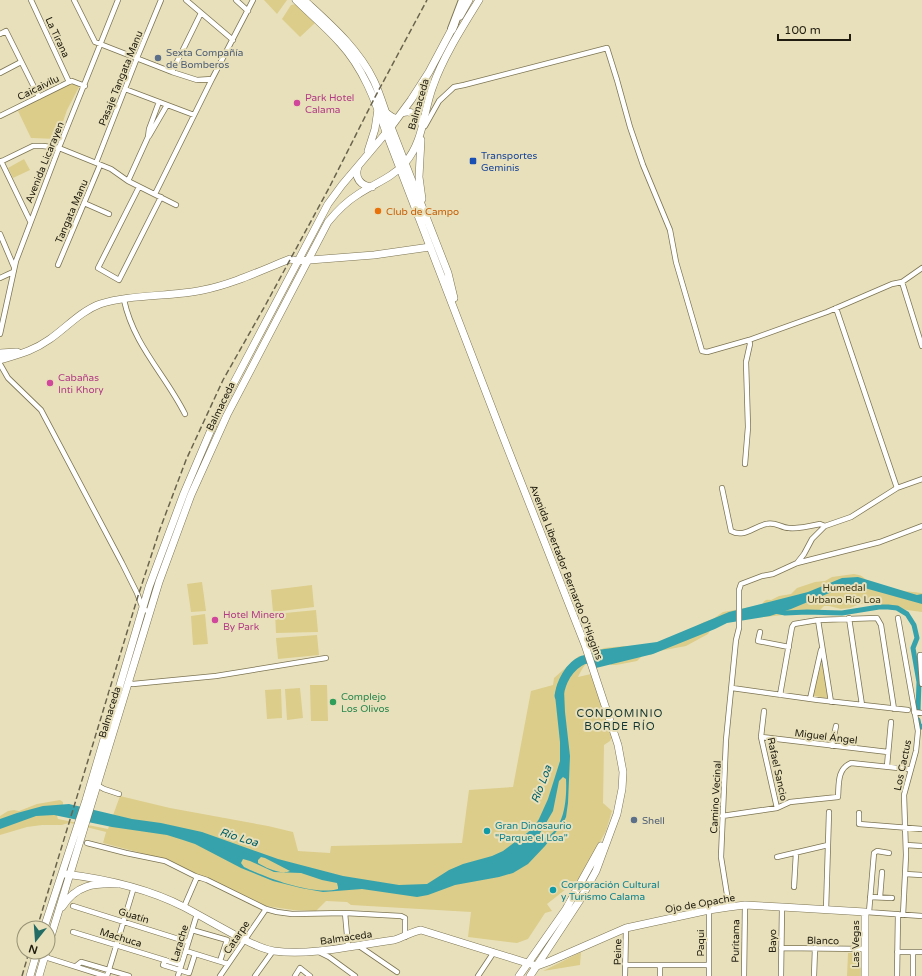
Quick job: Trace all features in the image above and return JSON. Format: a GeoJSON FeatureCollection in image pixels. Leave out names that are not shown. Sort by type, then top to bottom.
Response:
{"type":"FeatureCollection","features":[{"type":"Feature","properties":{"kind":"highway"},"geometry":{"type":"LineString","coordinates":[[452,29],[463,0]]}},
{"type":"Feature","properties":{"kind":"main road"},"geometry":{"type":"LineString","coordinates":[[296,0],[339,42],[350,56],[381,110],[392,117],[411,112],[417,115],[422,122],[419,177],[426,219]]}},
{"type":"Feature","properties":{"kind":"main road"},"geometry":{"type":"LineString","coordinates":[[304,0],[347,42],[359,56],[374,81],[381,110],[367,156]]}},
{"type":"Feature","properties":{"kind":"main road","name":"Balmaceda"},"geometry":{"type":"LineString","coordinates":[[89,801],[97,785],[129,682],[146,611],[149,587],[184,493],[219,410],[328,204],[399,116],[429,72],[469,0]]}},
{"type":"Feature","properties":{"kind":"main road","name":"Balmaceda"},"geometry":{"type":"LineString","coordinates":[[56,920],[79,833],[146,611],[203,467],[239,389],[324,229],[336,212],[351,199],[391,176],[411,155],[422,131],[426,105],[436,79],[479,0]]}},
{"type":"Feature","properties":{"kind":"main road","name":"Avenida Libertador Bernardo O'Higgins"},"geometry":{"type":"LineString","coordinates":[[381,110],[402,166],[448,273],[461,327]]}},
{"type":"Feature","properties":{"kind":"main road","name":"Avenida Libertador Bernardo O'Higgins"},"geometry":{"type":"LineString","coordinates":[[402,166],[404,179],[499,427],[585,645],[617,739],[623,772],[617,814],[596,871],[530,976]]}},
{"type":"Feature","properties":{"kind":"main road"},"geometry":{"type":"LineString","coordinates":[[358,167],[357,176],[359,182],[366,186],[372,187]]}},
{"type":"Feature","properties":{"kind":"main road"},"geometry":{"type":"LineString","coordinates":[[391,176],[404,179]]}},
{"type":"Feature","properties":{"kind":"main road"},"geometry":{"type":"LineString","coordinates":[[0,360],[29,351],[50,339],[84,312],[102,304],[205,290],[290,259],[297,261],[374,255],[430,247]]}},
{"type":"Feature","properties":{"kind":"main road"},"geometry":{"type":"LineString","coordinates":[[0,353],[29,351]]}},
{"type":"Feature","properties":{"kind":"main road","name":"Avenida Libertador Bernardo O'Higgins"},"geometry":{"type":"LineString","coordinates":[[519,976],[566,909],[611,830]]}},
{"type":"Feature","properties":{"kind":"main road","name":"Balmaceda"},"geometry":{"type":"LineString","coordinates":[[47,920],[61,874],[79,833]]}},
{"type":"Feature","properties":{"kind":"main road","name":"Balmaceda"},"geometry":{"type":"LineString","coordinates":[[61,874],[117,884],[160,896],[184,907],[245,940],[273,951],[317,951],[394,940],[421,930],[537,966]]}},
{"type":"Feature","properties":{"kind":"main road"},"geometry":{"type":"LineString","coordinates":[[58,914],[68,898],[80,890],[88,886],[98,884],[117,884]]}},
{"type":"Feature","properties":{"kind":"main road","name":"Ojo de Opache"},"geometry":{"type":"LineString","coordinates":[[537,966],[626,928],[709,910],[745,906],[867,912]]}},
{"type":"Feature","properties":{"kind":"main road","name":"Las Vegas"},"geometry":{"type":"LineString","coordinates":[[865,976],[867,912]]}},
{"type":"Feature","properties":{"kind":"main road"},"geometry":{"type":"LineString","coordinates":[[30,976],[35,960]]}},
{"type":"Feature","properties":{"kind":"main road"},"geometry":{"type":"LineString","coordinates":[[39,976],[44,960]]}},
{"type":"Feature","properties":{"kind":"street","name":"La Tirana"},"geometry":{"type":"LineString","coordinates":[[31,0],[69,82]]}},
{"type":"Feature","properties":{"kind":"street"},"geometry":{"type":"LineString","coordinates":[[81,0],[75,1],[95,42],[172,72],[197,80],[212,79]]}},
{"type":"Feature","properties":{"kind":"street","name":"Avenida Licarayen"},"geometry":{"type":"LineString","coordinates":[[0,334],[14,270],[30,221],[118,0]]}},
{"type":"Feature","properties":{"kind":"street","name":"Pasaje Tangata Manu"},"geometry":{"type":"LineString","coordinates":[[98,164],[125,89],[161,0]]}},
{"type":"Feature","properties":{"kind":"street"},"geometry":{"type":"LineString","coordinates":[[186,0],[232,40]]}},
{"type":"Feature","properties":{"kind":"street"},"geometry":{"type":"LineString","coordinates":[[236,0],[248,11]]}},
{"type":"Feature","properties":{"kind":"street"},"geometry":{"type":"LineString","coordinates":[[155,194],[253,0]]}},
{"type":"Feature","properties":{"kind":"street"},"geometry":{"type":"LineString","coordinates":[[172,72],[201,13]]}},
{"type":"Feature","properties":{"kind":"street"},"geometry":{"type":"LineString","coordinates":[[0,34],[6,31],[39,97]]}},
{"type":"Feature","properties":{"kind":"street"},"geometry":{"type":"LineString","coordinates":[[422,131],[439,101],[454,87],[464,86],[607,48],[630,127],[643,165],[670,230],[676,262],[702,351],[707,352],[749,340],[836,308],[892,284],[902,282],[922,268]]}},
{"type":"Feature","properties":{"kind":"street"},"geometry":{"type":"LineString","coordinates":[[0,73],[21,62]]}},
{"type":"Feature","properties":{"kind":"street","name":"Caicaivilu"},"geometry":{"type":"LineString","coordinates":[[0,116],[69,82],[85,86]]}},
{"type":"Feature","properties":{"kind":"street"},"geometry":{"type":"LineString","coordinates":[[125,89],[194,115]]}},
{"type":"Feature","properties":{"kind":"street"},"geometry":{"type":"LineString","coordinates":[[148,137],[149,129],[160,102]]}},
{"type":"Feature","properties":{"kind":"street"},"geometry":{"type":"LineString","coordinates":[[128,181],[148,137],[167,105]]}},
{"type":"Feature","properties":{"kind":"street"},"geometry":{"type":"LineString","coordinates":[[30,221],[0,161],[33,146],[59,148],[111,169],[139,187],[176,204]]}},
{"type":"Feature","properties":{"kind":"street","name":"Tangata Manu"},"geometry":{"type":"LineString","coordinates":[[58,266],[84,203],[98,164]]}},
{"type":"Feature","properties":{"kind":"street"},"geometry":{"type":"LineString","coordinates":[[139,187],[98,268],[119,280],[162,197]]}},
{"type":"Feature","properties":{"kind":"street"},"geometry":{"type":"LineString","coordinates":[[84,203],[109,214]]}},
{"type":"Feature","properties":{"kind":"street"},"geometry":{"type":"LineString","coordinates":[[0,234],[1,240],[14,270],[0,278]]}},
{"type":"Feature","properties":{"kind":"street"},"geometry":{"type":"LineString","coordinates":[[902,282],[922,346]]}},
{"type":"Feature","properties":{"kind":"street"},"geometry":{"type":"LineString","coordinates":[[124,300],[128,318],[144,350],[170,387],[185,414]]}},
{"type":"Feature","properties":{"kind":"street"},"geometry":{"type":"LineString","coordinates":[[836,308],[897,488]]}},
{"type":"Feature","properties":{"kind":"street"},"geometry":{"type":"LineString","coordinates":[[745,464],[748,427],[746,362],[750,344],[749,340]]}},
{"type":"Feature","properties":{"kind":"street"},"geometry":{"type":"LineString","coordinates":[[0,364],[8,378],[41,410],[90,501],[146,611]]}},
{"type":"Feature","properties":{"kind":"street"},"geometry":{"type":"LineString","coordinates":[[797,563],[812,540],[825,526],[851,517],[897,488],[922,479]]}},
{"type":"Feature","properties":{"kind":"street"},"geometry":{"type":"LineString","coordinates":[[722,488],[731,531],[736,534],[743,534],[765,524],[772,523],[791,528],[820,524],[825,526]]}},
{"type":"Feature","properties":{"kind":"street"},"geometry":{"type":"LineString","coordinates":[[797,563],[880,542],[922,526]]}},
{"type":"Feature","properties":{"kind":"street","name":"Camino Vecinal"},"geometry":{"type":"LineString","coordinates":[[729,907],[721,857],[722,816],[726,740],[736,640],[739,628],[739,590],[741,584],[762,576],[773,574],[797,563]]}},
{"type":"Feature","properties":{"kind":"street"},"geometry":{"type":"LineString","coordinates":[[135,589],[142,592],[147,590],[149,587]]}},
{"type":"Feature","properties":{"kind":"street"},"geometry":{"type":"LineString","coordinates":[[849,618],[862,705]]}},
{"type":"Feature","properties":{"kind":"street"},"geometry":{"type":"LineString","coordinates":[[780,695],[792,627],[794,624],[818,620],[877,618],[879,621],[894,709]]}},
{"type":"Feature","properties":{"kind":"street","name":"Los Cactus"},"geometry":{"type":"LineString","coordinates":[[898,618],[918,731],[916,751],[904,795],[906,845],[904,915]]}},
{"type":"Feature","properties":{"kind":"street"},"geometry":{"type":"LineString","coordinates":[[818,620],[831,702]]}},
{"type":"Feature","properties":{"kind":"street"},"geometry":{"type":"LineString","coordinates":[[760,632],[758,641],[789,647]]}},
{"type":"Feature","properties":{"kind":"street"},"geometry":{"type":"LineString","coordinates":[[810,699],[822,648]]}},
{"type":"Feature","properties":{"kind":"street"},"geometry":{"type":"LineString","coordinates":[[922,655],[920,655],[922,684]]}},
{"type":"Feature","properties":{"kind":"street"},"geometry":{"type":"LineString","coordinates":[[129,682],[134,684],[216,676],[326,658]]}},
{"type":"Feature","properties":{"kind":"street"},"geometry":{"type":"LineString","coordinates":[[732,688],[831,702],[908,710]]}},
{"type":"Feature","properties":{"kind":"street","name":"Rafael Sancio"},"geometry":{"type":"LineString","coordinates":[[764,711],[761,737],[777,808]]}},
{"type":"Feature","properties":{"kind":"street"},"geometry":{"type":"LineString","coordinates":[[914,712],[922,713]]}},
{"type":"Feature","properties":{"kind":"street"},"geometry":{"type":"LineString","coordinates":[[887,766],[891,722]]}},
{"type":"Feature","properties":{"kind":"street"},"geometry":{"type":"LineString","coordinates":[[832,746],[836,726]]}},
{"type":"Feature","properties":{"kind":"street","name":"Miguel Ángel"},"geometry":{"type":"LineString","coordinates":[[761,737],[888,752]]}},
{"type":"Feature","properties":{"kind":"street"},"geometry":{"type":"LineString","coordinates":[[722,816],[777,808],[790,802],[838,797],[839,776],[847,764],[851,763],[908,769]]}},
{"type":"Feature","properties":{"kind":"street"},"geometry":{"type":"LineString","coordinates":[[97,785],[119,794]]}},
{"type":"Feature","properties":{"kind":"street"},"geometry":{"type":"LineString","coordinates":[[826,910],[829,812]]}},
{"type":"Feature","properties":{"kind":"street"},"geometry":{"type":"LineString","coordinates":[[859,813],[859,824],[922,829]]}},
{"type":"Feature","properties":{"kind":"street"},"geometry":{"type":"LineString","coordinates":[[87,843],[165,861],[266,909],[277,912],[292,914],[345,913],[401,916],[405,918],[406,922],[404,937]]}},
{"type":"Feature","properties":{"kind":"street"},"geometry":{"type":"LineString","coordinates":[[777,857],[828,845]]}},
{"type":"Feature","properties":{"kind":"street"},"geometry":{"type":"LineString","coordinates":[[906,845],[922,846]]}},
{"type":"Feature","properties":{"kind":"street"},"geometry":{"type":"LineString","coordinates":[[867,912],[870,897],[874,853],[877,851],[889,853]]}},
{"type":"Feature","properties":{"kind":"street"},"geometry":{"type":"LineString","coordinates":[[794,887],[796,853]]}},
{"type":"Feature","properties":{"kind":"street"},"geometry":{"type":"LineString","coordinates":[[880,897],[882,872]]}},
{"type":"Feature","properties":{"kind":"street"},"geometry":{"type":"LineString","coordinates":[[905,874],[922,875]]}},
{"type":"Feature","properties":{"kind":"street"},"geometry":{"type":"LineString","coordinates":[[184,907],[198,877]]}},
{"type":"Feature","properties":{"kind":"street"},"geometry":{"type":"LineString","coordinates":[[56,958],[106,976],[134,888]]}},
{"type":"Feature","properties":{"kind":"street"},"geometry":{"type":"LineString","coordinates":[[870,897],[892,898]]}},
{"type":"Feature","properties":{"kind":"street","name":"Guatín"},"geometry":{"type":"LineString","coordinates":[[73,906],[188,942]]}},
{"type":"Feature","properties":{"kind":"street","name":"Puritama"},"geometry":{"type":"LineString","coordinates":[[744,976],[745,906]]}},
{"type":"Feature","properties":{"kind":"street","name":"Bayo"},"geometry":{"type":"LineString","coordinates":[[781,976],[782,907]]}},
{"type":"Feature","properties":{"kind":"street","name":"Catarpe"},"geometry":{"type":"LineString","coordinates":[[220,976],[266,909]]}},
{"type":"Feature","properties":{"kind":"street","name":"Paqui"},"geometry":{"type":"LineString","coordinates":[[709,910],[709,976]]}},
{"type":"Feature","properties":{"kind":"street","name":"Ojo de Opache"},"geometry":{"type":"LineString","coordinates":[[867,912],[922,916]]}},
{"type":"Feature","properties":{"kind":"street"},"geometry":{"type":"LineString","coordinates":[[345,913],[348,946]]}},
{"type":"Feature","properties":{"kind":"street","name":"Larache"},"geometry":{"type":"LineString","coordinates":[[178,976],[197,914]]}},
{"type":"Feature","properties":{"kind":"street"},"geometry":{"type":"LineString","coordinates":[[897,976],[898,914]]}},
{"type":"Feature","properties":{"kind":"street","name":"Peine"},"geometry":{"type":"LineString","coordinates":[[625,976],[626,928]]}},
{"type":"Feature","properties":{"kind":"street"},"geometry":{"type":"LineString","coordinates":[[192,930],[227,940],[220,962]]}},
{"type":"Feature","properties":{"kind":"street","name":"Machuca"},"geometry":{"type":"LineString","coordinates":[[73,932],[165,960],[189,973]]}},
{"type":"Feature","properties":{"kind":"street"},"geometry":{"type":"LineString","coordinates":[[357,945],[397,972]]}},
{"type":"Feature","properties":{"kind":"street","name":"Blanco"},"geometry":{"type":"LineString","coordinates":[[781,948],[865,949]]}},
{"type":"Feature","properties":{"kind":"street"},"geometry":{"type":"LineString","coordinates":[[814,976],[815,948]]}},
{"type":"Feature","properties":{"kind":"street"},"geometry":{"type":"LineString","coordinates":[[186,951],[228,964]]}},
{"type":"Feature","properties":{"kind":"street"},"geometry":{"type":"LineString","coordinates":[[257,975],[273,951]]}},
{"type":"Feature","properties":{"kind":"street"},"geometry":{"type":"LineString","coordinates":[[317,951],[355,976]]}},
{"type":"Feature","properties":{"kind":"street"},"geometry":{"type":"LineString","coordinates":[[478,976],[494,952]]}},
{"type":"Feature","properties":{"kind":"street"},"geometry":{"type":"LineString","coordinates":[[897,952],[922,952]]}},
{"type":"Feature","properties":{"kind":"street"},"geometry":{"type":"LineString","coordinates":[[913,952],[913,976]]}},
{"type":"Feature","properties":{"kind":"street","name":"Larache"},"geometry":{"type":"LineString","coordinates":[[189,973],[195,954]]}},
{"type":"Feature","properties":{"kind":"street"},"geometry":{"type":"LineString","coordinates":[[76,966],[81,962],[129,976]]}},
{"type":"Feature","properties":{"kind":"street"},"geometry":{"type":"LineString","coordinates":[[626,965],[709,965]]}},
{"type":"Feature","properties":{"kind":"street"},"geometry":{"type":"LineString","coordinates":[[660,965],[660,976]]}},
{"type":"Feature","properties":{"kind":"street"},"geometry":{"type":"LineString","coordinates":[[295,976],[300,968],[310,976]]}},
{"type":"Feature","properties":{"kind":"green space"},"geometry":{"type":"Polygon","coordinates":[[[264,0],[287,0],[277,14],[264,0]]]}},
{"type":"Feature","properties":{"kind":"green space"},"geometry":{"type":"Polygon","coordinates":[[[296,4],[315,23],[300,37],[282,19],[291,5],[296,4]]]}},
{"type":"Feature","properties":{"kind":"green space"},"geometry":{"type":"Polygon","coordinates":[[[70,83],[79,87],[67,110],[57,139],[31,138],[18,111],[70,83]]]}},
{"type":"Feature","properties":{"kind":"green space"},"geometry":{"type":"Polygon","coordinates":[[[24,159],[30,170],[13,178],[8,168],[24,159]]]}},
{"type":"Feature","properties":{"kind":"green space","name":"Humedal Urbano Río Loa"},"geometry":{"type":"Polygon","coordinates":[[[854,574],[862,576],[870,583],[881,587],[922,593],[922,612],[870,603],[860,604],[850,608],[841,609],[824,606],[820,610],[809,612],[735,619],[711,629],[708,634],[686,646],[654,652],[651,655],[647,653],[637,661],[616,665],[611,665],[607,661],[591,662],[586,664],[578,677],[591,674],[614,734],[610,741],[604,745],[603,803],[612,811],[606,831],[580,878],[547,904],[552,911],[545,913],[528,939],[517,943],[468,937],[471,912],[351,905],[347,902],[326,901],[316,911],[293,910],[266,906],[160,858],[103,843],[106,832],[70,823],[62,825],[27,827],[0,835],[0,816],[8,811],[19,811],[37,804],[60,800],[63,802],[63,805],[57,816],[58,819],[108,829],[120,796],[170,808],[293,832],[298,851],[330,853],[331,846],[462,843],[469,790],[513,787],[531,691],[553,685],[554,678],[579,656],[586,656],[604,648],[624,646],[645,648],[713,619],[723,612],[762,605],[765,600],[771,600],[779,596],[791,594],[797,588],[815,582],[825,581],[832,577],[854,574]]]}},
{"type":"Feature","properties":{"kind":"green space"},"geometry":{"type":"Polygon","coordinates":[[[202,582],[206,611],[191,612],[187,584],[202,582]]]}},
{"type":"Feature","properties":{"kind":"green space"},"geometry":{"type":"Polygon","coordinates":[[[312,585],[314,607],[273,612],[271,590],[312,585]]]}},
{"type":"Feature","properties":{"kind":"green space"},"geometry":{"type":"Polygon","coordinates":[[[316,610],[318,632],[276,633],[275,614],[316,610]]]}},
{"type":"Feature","properties":{"kind":"green space"},"geometry":{"type":"Polygon","coordinates":[[[205,614],[208,644],[193,645],[191,616],[205,614]]]}},
{"type":"Feature","properties":{"kind":"green space"},"geometry":{"type":"Polygon","coordinates":[[[317,635],[319,655],[278,659],[276,638],[317,635]]]}},
{"type":"Feature","properties":{"kind":"green space"},"geometry":{"type":"Polygon","coordinates":[[[822,661],[829,698],[813,696],[822,661]]]}},
{"type":"Feature","properties":{"kind":"green space"},"geometry":{"type":"Polygon","coordinates":[[[310,685],[327,685],[328,721],[311,721],[310,685]]]}},
{"type":"Feature","properties":{"kind":"green space"},"geometry":{"type":"Polygon","coordinates":[[[300,688],[303,718],[287,720],[285,689],[300,688]]]}},
{"type":"Feature","properties":{"kind":"green space"},"geometry":{"type":"Polygon","coordinates":[[[281,689],[282,718],[267,719],[265,690],[281,689]]]}},
{"type":"Feature","properties":{"kind":"green space"},"geometry":{"type":"Polygon","coordinates":[[[581,952],[580,965],[543,971],[581,952]]]}},
{"type":"Feature","properties":{"kind":"green space"},"geometry":{"type":"Polygon","coordinates":[[[848,953],[863,953],[862,976],[847,976],[848,953]]]}},
{"type":"Feature","properties":{"kind":"water"},"geometry":{"type":"Polygon","coordinates":[[[858,577],[917,595],[922,594],[922,604],[861,587],[846,586],[770,616],[727,623],[653,654],[596,668],[590,651],[657,642],[729,612],[808,592],[842,578],[858,577]]]}},
{"type":"Feature","properties":{"kind":"water"},"geometry":{"type":"Polygon","coordinates":[[[561,684],[564,690],[570,756],[566,817],[545,846],[528,864],[513,873],[499,877],[455,885],[428,895],[417,897],[362,889],[323,892],[301,888],[273,881],[241,868],[195,844],[167,835],[112,827],[54,815],[36,816],[0,829],[0,819],[43,806],[69,804],[132,819],[161,823],[202,832],[278,859],[343,876],[399,885],[427,884],[449,870],[503,851],[534,827],[548,799],[560,761],[560,742],[555,695],[557,686],[561,684]],[[563,777],[559,781],[553,811],[539,835],[541,840],[549,836],[555,830],[563,814],[566,796],[566,779],[563,777]],[[261,857],[258,860],[258,863],[265,867],[282,872],[290,871],[265,858],[261,857]],[[243,859],[241,863],[244,867],[290,885],[328,891],[338,889],[337,883],[301,873],[274,872],[243,859]]]}},
{"type":"Feature","properties":{"kind":"waterway"},"geometry":{"type":"LineString","coordinates":[[775,611],[785,613],[842,613],[888,607],[897,608],[907,614],[914,625],[917,638],[913,648],[919,682],[918,711]]}},
{"type":"Feature","properties":{"kind":"waterway","name":"Río Loa"},"geometry":{"type":"LineString","coordinates":[[559,696],[566,675],[570,670],[583,660],[598,657]]}},
{"type":"Feature","properties":{"kind":"waterway"},"geometry":{"type":"LineString","coordinates":[[918,720],[919,725],[922,727]]}},
{"type":"Feature","properties":{"kind":"railway"},"geometry":{"type":"LineString","coordinates":[[39,920],[138,596],[160,529],[186,460],[223,380],[329,188],[374,99],[427,0]]}},
{"type":"Feature","properties":{"kind":"railway"},"geometry":{"type":"LineString","coordinates":[[22,976],[27,960]]}},
{"type":"Feature","properties":{"kind":"place","name":"Sexta Compañía de Bomberos"},"geometry":{"type":"Point","coordinates":[158,58]}},
{"type":"Feature","properties":{"kind":"place","name":"Park Hotel Calama"},"geometry":{"type":"Point","coordinates":[297,103]}},
{"type":"Feature","properties":{"kind":"place","name":"Transportes Geminis"},"geometry":{"type":"Point","coordinates":[473,161]}},
{"type":"Feature","properties":{"kind":"place","name":"Club de Campo"},"geometry":{"type":"Point","coordinates":[378,211]}},
{"type":"Feature","properties":{"kind":"place","name":"Cabañas Inti Khory"},"geometry":{"type":"Point","coordinates":[50,383]}},
{"type":"Feature","properties":{"kind":"place","name":"Hotel Minero By Park"},"geometry":{"type":"Point","coordinates":[215,620]}},
{"type":"Feature","properties":{"kind":"place","name":"Complejo Los Olivos"},"geometry":{"type":"Point","coordinates":[333,702]}},
{"type":"Feature","properties":{"kind":"place","name":"Shell"},"geometry":{"type":"Point","coordinates":[634,820]}},
{"type":"Feature","properties":{"kind":"place","name":"Gran Dinosaurio \"Parque el Loa\""},"geometry":{"type":"Point","coordinates":[487,831]}},
{"type":"Feature","properties":{"kind":"place","name":"Corporación Cultural y Turismo Calama"},"geometry":{"type":"Point","coordinates":[553,890]}},
{"type":"Feature","properties":{"kind":"district","name":"CONDOMINIO BORDE RÍO"},"geometry":{"type":"Point","coordinates":[620,719]}}]}
